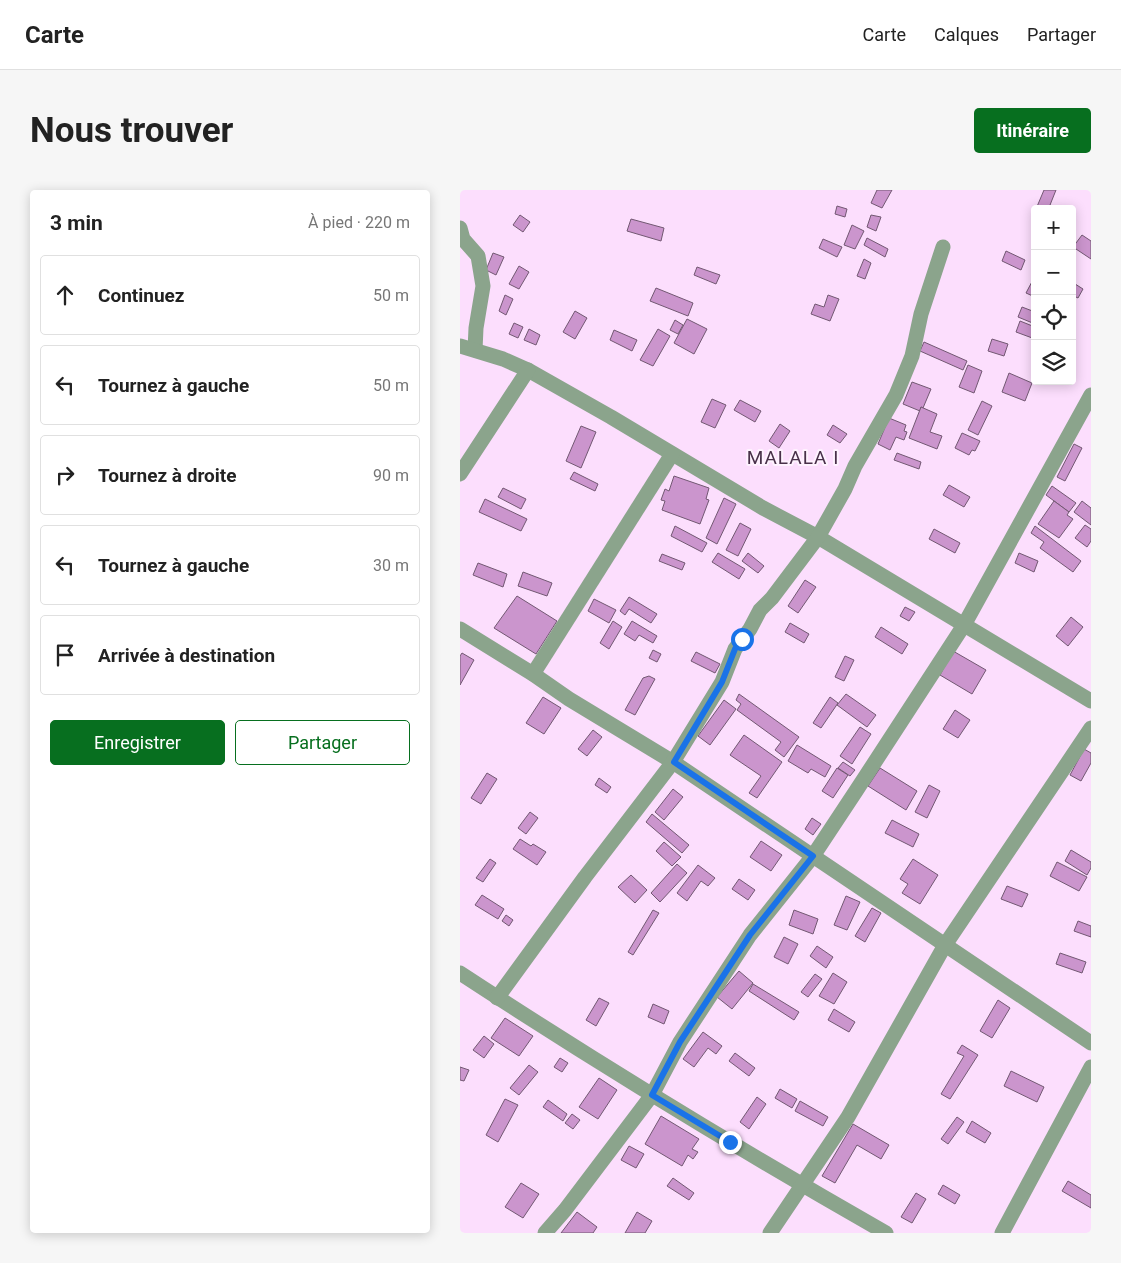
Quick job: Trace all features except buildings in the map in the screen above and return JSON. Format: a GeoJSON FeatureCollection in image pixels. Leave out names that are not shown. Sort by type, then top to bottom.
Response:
{"type":"FeatureCollection","features":[{"type":"Feature","properties":{"kind":"street"},"geometry":{"type":"LineString","coordinates":[[460,228],[463,239],[478,256],[484,286],[476,328],[475,350]]}},
{"type":"Feature","properties":{"kind":"street"},"geometry":{"type":"LineString","coordinates":[[497,998],[585,877],[674,762],[722,682],[735,649],[750,630],[760,610],[772,598],[818,537],[846,489],[855,466],[894,400],[912,356],[921,314],[943,247]]}},
{"type":"Feature","properties":{"kind":"street"},"geometry":{"type":"LineString","coordinates":[[460,346],[503,359],[528,370],[764,508],[818,537],[1091,702]]}},
{"type":"Feature","properties":{"kind":"street"},"geometry":{"type":"LineString","coordinates":[[460,474],[528,370]]}},
{"type":"Feature","properties":{"kind":"street"},"geometry":{"type":"LineString","coordinates":[[546,1233],[652,1095],[680,1042],[750,935],[813,856],[964,625],[1091,395]]}},
{"type":"Feature","properties":{"kind":"street"},"geometry":{"type":"LineString","coordinates":[[533,674],[672,454]]}},
{"type":"Feature","properties":{"kind":"street"},"geometry":{"type":"LineString","coordinates":[[460,629],[533,674],[569,699],[674,762],[1091,1043]]}},
{"type":"Feature","properties":{"kind":"street"},"geometry":{"type":"LineString","coordinates":[[770,1233],[848,1117],[945,945],[1091,728]]}},
{"type":"Feature","properties":{"kind":"street"},"geometry":{"type":"LineString","coordinates":[[460,973],[652,1095],[886,1233]]}},
{"type":"Feature","properties":{"kind":"street"},"geometry":{"type":"LineString","coordinates":[[1002,1233],[1091,1067]]}},
{"type":"Feature","properties":{"kind":"district","name":"MALALA I"},"geometry":{"type":"Point","coordinates":[793,457]}},
{"type":"Feature","properties":{"kind":"route"},"geometry":{"type":"LineString","coordinates":[[730,1142],[652,1095],[680,1042],[750,935],[813,856],[674,762],[692,729],[722,682],[735,649],[742,639]]}}]}
